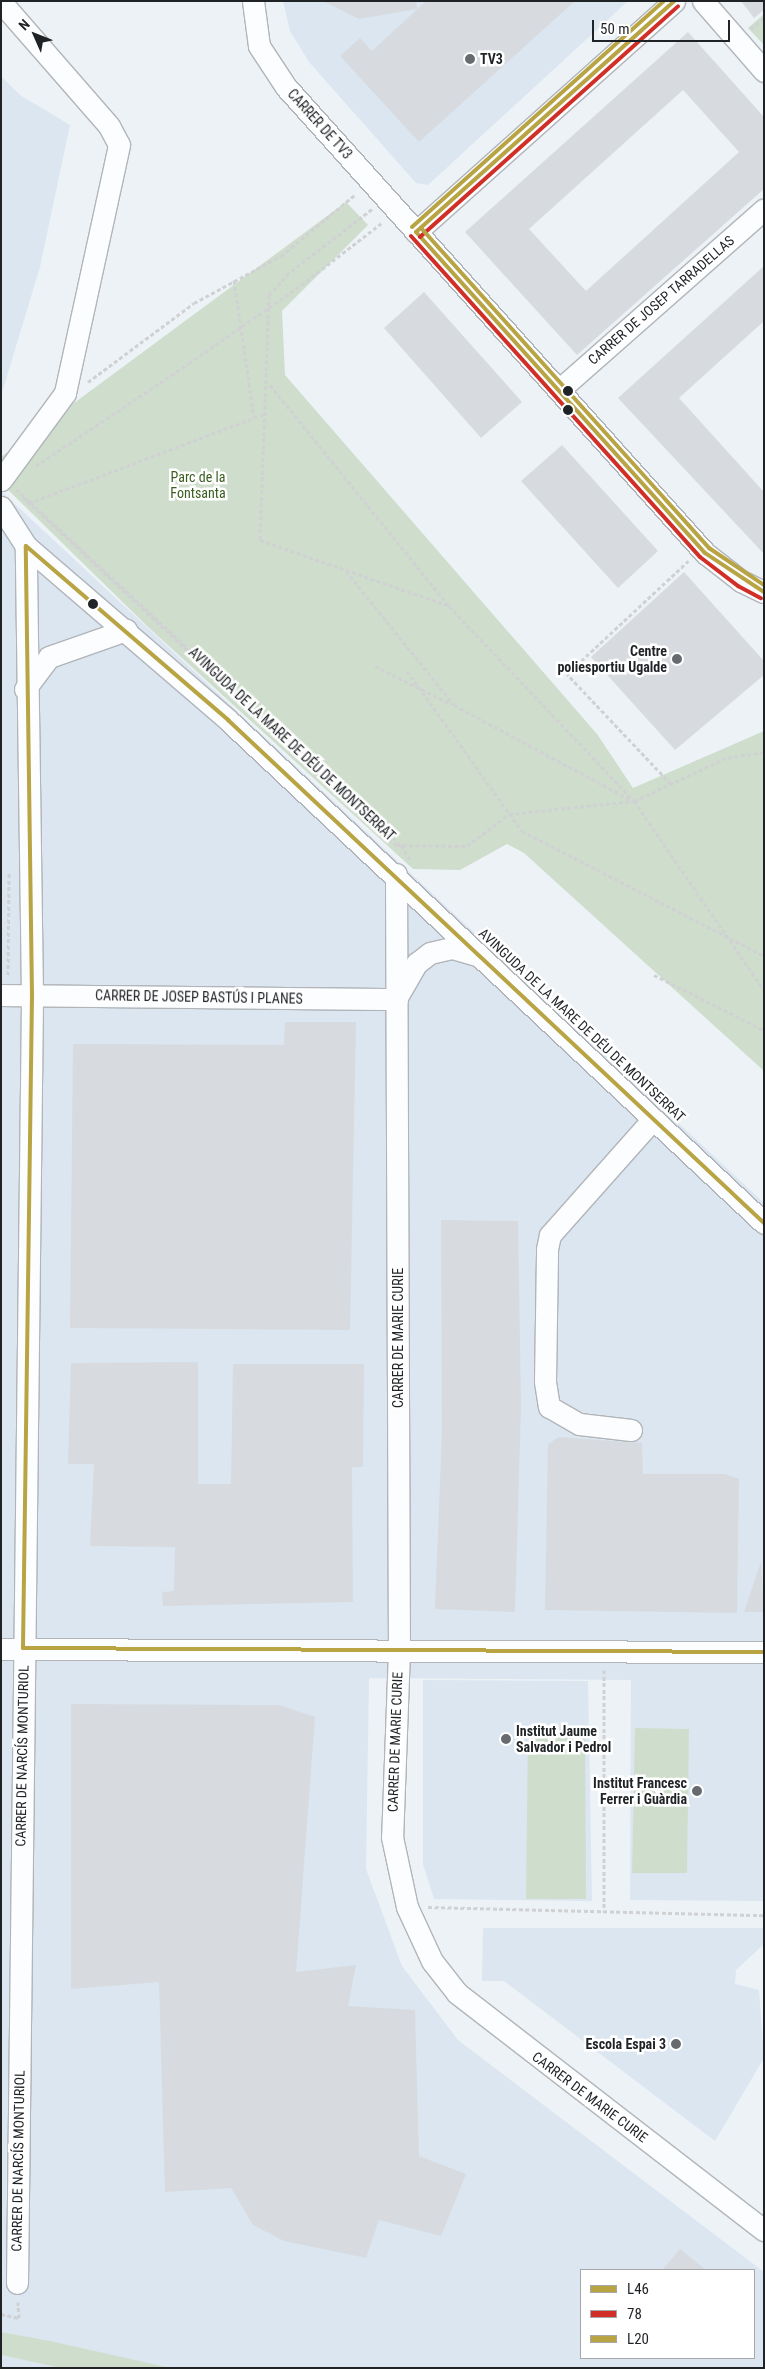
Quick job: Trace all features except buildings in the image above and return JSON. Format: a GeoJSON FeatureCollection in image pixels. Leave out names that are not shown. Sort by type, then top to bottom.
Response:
{"type":"FeatureCollection","features":[{"type":"Feature","properties":{"kind":"street","name":"CARRER DE TV3"},"geometry":{"type":"LineString","coordinates":[[253,1],[259,46],[275,71],[416,232],[705,553],[741,582],[764,592]]}},
{"type":"Feature","properties":{"kind":"street"},"geometry":{"type":"LineString","coordinates":[[416,232],[674,1]]}},
{"type":"Feature","properties":{"kind":"street"},"geometry":{"type":"LineString","coordinates":[[703,1],[764,71]]}},
{"type":"Feature","properties":{"kind":"street"},"geometry":{"type":"LineString","coordinates":[[1,2],[108,126],[119,145],[65,394],[6,482]]}},
{"type":"Feature","properties":{"kind":"street","name":"CARRER DE JOSEP TARRADELLAS"},"geometry":{"type":"LineString","coordinates":[[559,390],[764,209]]}},
{"type":"Feature","properties":{"kind":"street","name":"AVINGUDA DE LA MARE DE DÉU DE MONTSERRAT"},"geometry":{"type":"LineString","coordinates":[[4,509],[26,546],[405,870],[480,956],[764,1223]]}},
{"type":"Feature","properties":{"kind":"street","name":"CARRER DE NARCÍS MONTURIOL"},"geometry":{"type":"LineString","coordinates":[[17,2283],[32,995],[26,689],[26,546]]}},
{"type":"Feature","properties":{"kind":"street"},"geometry":{"type":"LineString","coordinates":[[26,689],[49,657],[126,630]]}},
{"type":"Feature","properties":{"kind":"street","name":"CARRER DE MARIE CURIE"},"geometry":{"type":"LineString","coordinates":[[405,870],[397,999],[399,1650],[392,1837],[420,1907],[432,1961],[463,1998],[764,2230]]}},
{"type":"Feature","properties":{"kind":"street","name":"CARRER DE MARIE CURIE"},"geometry":{"type":"LineString","coordinates":[[397,999],[417,963],[430,953],[452,948],[480,956]]}},
{"type":"Feature","properties":{"kind":"street","name":"CARRER DE JOSEP BASTÚS I PLANES"},"geometry":{"type":"LineString","coordinates":[[1,995],[397,999]]}},
{"type":"Feature","properties":{"kind":"street"},"geometry":{"type":"LineString","coordinates":[[630,1430],[579,1424],[549,1407],[545,1381],[547,1248],[550,1235],[653,1119]]}},
{"type":"Feature","properties":{"kind":"street"},"geometry":{"type":"LineString","coordinates":[[1,1649],[764,1652]]}},
{"type":"Feature","properties":{"kind":"path"},"geometry":{"type":"LineString","coordinates":[[65,394],[234,280],[281,256],[371,181]]}},
{"type":"Feature","properties":{"kind":"path"},"geometry":{"type":"LineString","coordinates":[[27,473],[296,289],[392,205]]}},
{"type":"Feature","properties":{"kind":"path"},"geometry":{"type":"LineString","coordinates":[[392,205],[289,273],[269,295],[269,384],[260,540],[449,606]]}},
{"type":"Feature","properties":{"kind":"path"},"geometry":{"type":"LineString","coordinates":[[234,280],[254,417]]}},
{"type":"Feature","properties":{"kind":"path"},"geometry":{"type":"LineString","coordinates":[[269,384],[449,606],[634,802],[764,990]]}},
{"type":"Feature","properties":{"kind":"path"},"geometry":{"type":"LineString","coordinates":[[4,509],[29,502],[267,413]]}},
{"type":"Feature","properties":{"kind":"path","name":"AVINGUDA DE LA MARE DE DÉU DE MONTSERRAT"},"geometry":{"type":"LineString","coordinates":[[6,482],[401,845],[405,870]]}},
{"type":"Feature","properties":{"kind":"path"},"geometry":{"type":"LineString","coordinates":[[346,571],[454,705]]}},
{"type":"Feature","properties":{"kind":"path"},"geometry":{"type":"LineString","coordinates":[[671,784],[567,674],[677,572]]}},
{"type":"Feature","properties":{"kind":"path"},"geometry":{"type":"LineString","coordinates":[[375,666],[454,705],[634,802]]}},
{"type":"Feature","properties":{"kind":"path"},"geometry":{"type":"LineString","coordinates":[[407,671],[522,831],[764,956]]}},
{"type":"Feature","properties":{"kind":"path"},"geometry":{"type":"LineString","coordinates":[[401,845],[468,846],[509,814],[634,802],[726,758],[764,751]]}},
{"type":"Feature","properties":{"kind":"path"},"geometry":{"type":"LineString","coordinates":[[654,975],[764,1030]]}},
{"type":"Feature","properties":{"kind":"path"},"geometry":{"type":"LineString","coordinates":[[604,1652],[604,1912]]}},
{"type":"Feature","properties":{"kind":"path"},"geometry":{"type":"LineString","coordinates":[[420,1907],[764,1915]]}},
{"type":"Feature","properties":{"kind":"path"},"geometry":{"type":"LineString","coordinates":[[1,2314],[19,2318],[17,2283]]}},
{"type":"Feature","properties":{"kind":"shaded area"},"geometry":{"type":"Polygon","coordinates":[[[283,1],[628,1],[428,185],[416,183],[309,62],[290,31],[283,1]]]}},
{"type":"Feature","properties":{"kind":"shaded area"},"geometry":{"type":"Polygon","coordinates":[[[1,76],[20,95],[70,125],[40,267],[1,396],[1,76]]]}},
{"type":"Feature","properties":{"kind":"shaded area"},"geometry":{"type":"Polygon","coordinates":[[[1,491],[764,1203],[764,1901],[630,1900],[631,1680],[369,1678],[366,1869],[402,1966],[458,2040],[764,2272],[764,2368],[171,2368],[1,2332],[1,491]]]}},
{"type":"Feature","properties":{"kind":"shaded area","name":"Institut Jaume Salvador i Pedrol"},"geometry":{"type":"Polygon","coordinates":[[[423,1680],[588,1681],[592,1901],[434,1899],[423,1864],[423,1680]]]}},
{"type":"Feature","properties":{"kind":"shaded area","name":"Escola Espai 3"},"geometry":{"type":"Polygon","coordinates":[[[483,1928],[764,1928],[764,1944],[736,1970],[735,1984],[759,1990],[764,2058],[715,2141],[504,1981],[482,1981],[483,1928]]]}},
{"type":"Feature","properties":{"kind":"shaded area"},"geometry":{"type":"Polygon","coordinates":[[[1,2355],[60,2368],[1,2368],[1,2355]]]}},
{"type":"Feature","properties":{"kind":"green space"},"geometry":{"type":"Polygon","coordinates":[[[764,14],[764,45],[748,28],[764,14]]]}},
{"type":"Feature","properties":{"kind":"green space","name":"Parc de la Fontsanta"},"geometry":{"type":"Polygon","coordinates":[[[346,202],[368,225],[282,311],[285,375],[597,734],[633,788],[764,731],[764,1071],[524,853],[507,844],[460,870],[413,869],[148,627],[1,483],[1,457],[346,202]]]}},
{"type":"Feature","properties":{"kind":"green space"},"geometry":{"type":"Polygon","coordinates":[[[635,1728],[689,1729],[687,1873],[632,1873],[635,1728]]]}},
{"type":"Feature","properties":{"kind":"green space"},"geometry":{"type":"Polygon","coordinates":[[[528,1730],[585,1731],[586,1899],[526,1899],[528,1730]]]}},
{"type":"Feature","properties":{"kind":"green space"},"geometry":{"type":"Polygon","coordinates":[[[1,2332],[171,2368],[60,2368],[1,2355],[1,2332]]]}},
{"type":"Feature","properties":{"kind":"transit line","name":"L20"},"geometry":{"type":"LineString","coordinates":[[412,227],[664,1]]}},
{"type":"Feature","properties":{"kind":"transit line","name":"L46"},"geometry":{"type":"LineString","coordinates":[[416,232],[674,1]]}},
{"type":"Feature","properties":{"kind":"transit line","name":"78"},"geometry":{"type":"LineString","coordinates":[[420,237],[678,6]]}},
{"type":"Feature","properties":{"kind":"transit line","name":"L20"},"geometry":{"type":"LineString","coordinates":[[421,228],[709,548],[764,585]]}},
{"type":"Feature","properties":{"kind":"transit line","name":"L46"},"geometry":{"type":"LineString","coordinates":[[416,232],[705,553],[764,592]]}},
{"type":"Feature","properties":{"kind":"transit line","name":"78"},"geometry":{"type":"LineString","coordinates":[[411,236],[700,557],[738,586],[761,598]]}},
{"type":"Feature","properties":{"kind":"transit line","name":"L46"},"geometry":{"type":"LineString","coordinates":[[26,546],[228,720],[764,1223]]}},
{"type":"Feature","properties":{"kind":"transit line","name":"L46"},"geometry":{"type":"LineString","coordinates":[[23,1648],[32,995],[26,546]]}},
{"type":"Feature","properties":{"kind":"transit line","name":"L46"},"geometry":{"type":"LineString","coordinates":[[23,1648],[764,1652]]}},
{"type":"Feature","properties":{"kind":"place","name":"TV3"},"geometry":{"type":"Point","coordinates":[470,59]}},
{"type":"Feature","properties":{"kind":"place","name":"Centre poliesportiu Ugalde"},"geometry":{"type":"Point","coordinates":[677,659]}},
{"type":"Feature","properties":{"kind":"place","name":"Institut Jaume Salvador i Pedrol"},"geometry":{"type":"Point","coordinates":[506,1739]}},
{"type":"Feature","properties":{"kind":"place","name":"Institut Francesc Ferrer i Guàrdia"},"geometry":{"type":"Point","coordinates":[697,1791]}},
{"type":"Feature","properties":{"kind":"place","name":"Escola Espai 3"},"geometry":{"type":"Point","coordinates":[676,2044]}}]}
